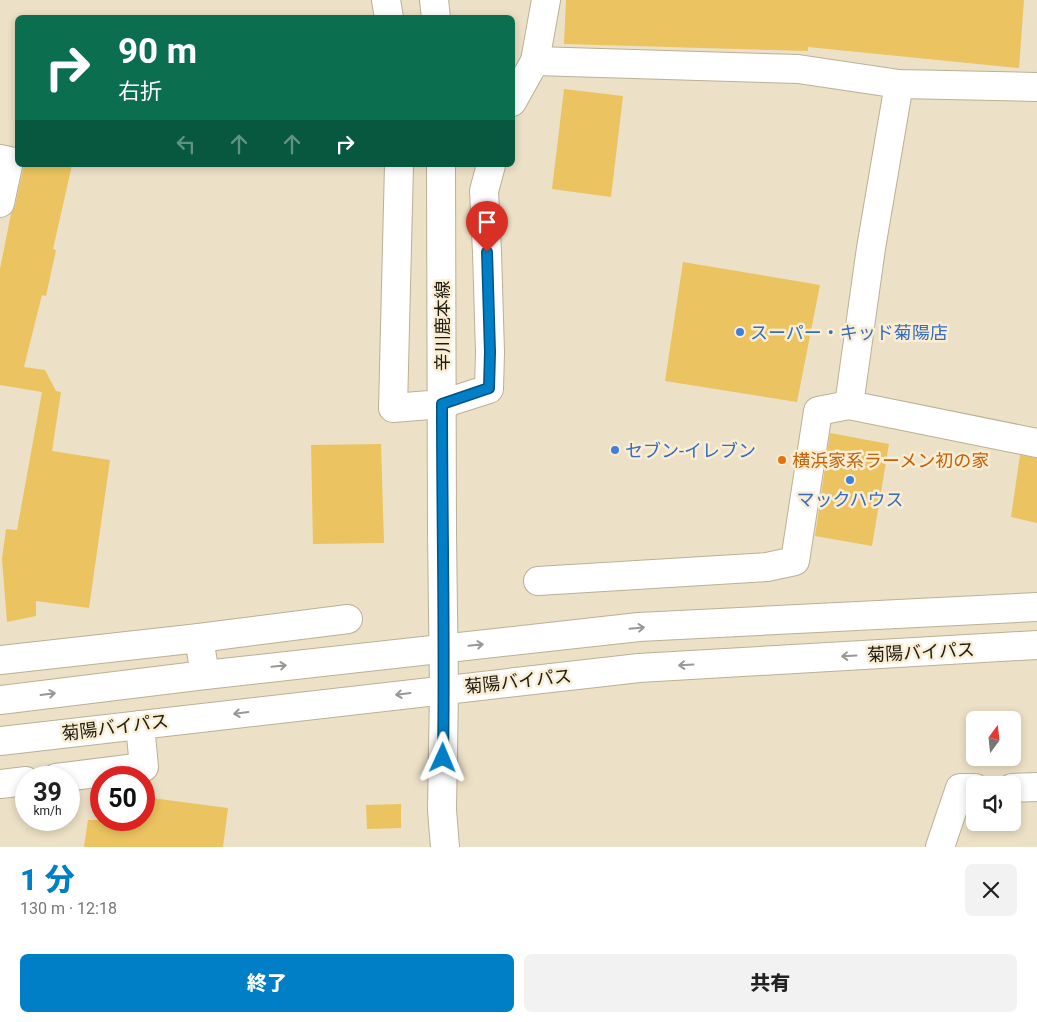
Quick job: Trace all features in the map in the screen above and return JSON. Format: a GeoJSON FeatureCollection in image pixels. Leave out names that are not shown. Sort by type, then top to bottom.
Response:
{"type":"FeatureCollection","features":[{"type":"Feature","properties":{"kind":"main road"},"geometry":{"type":"LineString","coordinates":[[386,0],[388,15]]}},
{"type":"Feature","properties":{"kind":"main road"},"geometry":{"type":"LineString","coordinates":[[434,0],[436,15]]}},
{"type":"Feature","properties":{"kind":"main road"},"geometry":{"type":"LineString","coordinates":[[546,0],[521,80],[798,69],[899,84],[1037,87]]}},
{"type":"Feature","properties":{"kind":"main road"},"geometry":{"type":"LineString","coordinates":[[849,406],[871,248],[899,84]]}},
{"type":"Feature","properties":{"kind":"main road"},"geometry":{"type":"LineString","coordinates":[[0,159],[8,161],[0,203]]}},
{"type":"Feature","properties":{"kind":"main road"},"geometry":{"type":"LineString","coordinates":[[399,167],[393,408],[442,404],[489,388],[490,342],[484,191],[490,167]]}},
{"type":"Feature","properties":{"kind":"main road","name":"辛川鹿本線"},"geometry":{"type":"LineString","coordinates":[[441,167],[444,648],[442,810],[446,847]]}},
{"type":"Feature","properties":{"kind":"main road"},"geometry":{"type":"LineString","coordinates":[[538,581],[767,568],[795,561],[818,411],[849,406],[1037,443]]}},
{"type":"Feature","properties":{"kind":"main road"},"geometry":{"type":"LineString","coordinates":[[0,700],[205,674],[639,627],[1037,607]]}},
{"type":"Feature","properties":{"kind":"main road"},"geometry":{"type":"LineString","coordinates":[[0,660],[348,619]]}},
{"type":"Feature","properties":{"kind":"main road"},"geometry":{"type":"LineString","coordinates":[[199,638],[205,674]]}},
{"type":"Feature","properties":{"kind":"main road","name":"菊陽バイパス"},"geometry":{"type":"LineString","coordinates":[[0,740],[639,668],[1037,645]]}},
{"type":"Feature","properties":{"kind":"main road"},"geometry":{"type":"LineString","coordinates":[[80,775],[144,767],[140,725]]}},
{"type":"Feature","properties":{"kind":"main road"},"geometry":{"type":"LineString","coordinates":[[0,784],[15,782]]}},
{"type":"Feature","properties":{"kind":"main road"},"geometry":{"type":"LineString","coordinates":[[940,847],[960,788],[966,788]]}},
{"type":"Feature","properties":{"kind":"main road"},"geometry":{"type":"LineString","coordinates":[[1021,788],[1037,788]]}},
{"type":"Feature","properties":{"kind":"building"},"geometry":{"type":"Polygon","coordinates":[[[566,0],[1024,0],[1019,68],[808,47],[808,51],[564,44],[566,0]]]}},
{"type":"Feature","properties":{"kind":"building"},"geometry":{"type":"Polygon","coordinates":[[[564,89],[623,96],[611,197],[552,189],[564,89]]]}},
{"type":"Feature","properties":{"kind":"building"},"geometry":{"type":"Polygon","coordinates":[[[24,167],[72,167],[53,249],[56,250],[46,296],[42,295],[24,367],[45,370],[56,391],[61,392],[52,451],[110,460],[89,608],[36,601],[36,616],[7,622],[2,559],[6,529],[17,530],[42,392],[0,385],[0,269],[11,214],[15,206],[24,167]]]}},
{"type":"Feature","properties":{"kind":"building"},"geometry":{"type":"Polygon","coordinates":[[[683,262],[820,285],[797,402],[665,381],[683,262]]]}},
{"type":"Feature","properties":{"kind":"building"},"geometry":{"type":"Polygon","coordinates":[[[830,433],[889,444],[872,546],[815,536],[830,433]]]}},
{"type":"Feature","properties":{"kind":"building"},"geometry":{"type":"Polygon","coordinates":[[[381,444],[384,543],[313,544],[311,445],[381,444]]]}},
{"type":"Feature","properties":{"kind":"building"},"geometry":{"type":"Polygon","coordinates":[[[1020,455],[1037,458],[1037,523],[1011,517],[1020,455]]]}},
{"type":"Feature","properties":{"kind":"building"},"geometry":{"type":"Polygon","coordinates":[[[155,798],[228,808],[223,847],[84,847],[88,820],[90,820],[90,831],[155,831],[155,798]]]}},
{"type":"Feature","properties":{"kind":"building"},"geometry":{"type":"Polygon","coordinates":[[[401,804],[401,828],[367,829],[366,805],[401,804]]]}},
{"type":"Feature","properties":{"kind":"place","name":"スーパー・キッド菊陽店"},"geometry":{"type":"Point","coordinates":[740,332]}},
{"type":"Feature","properties":{"kind":"place","name":"セブン-イレブン"},"geometry":{"type":"Point","coordinates":[615,450]}},
{"type":"Feature","properties":{"kind":"place","name":"横浜家系ラーメン初の家"},"geometry":{"type":"Point","coordinates":[782,460]}},
{"type":"Feature","properties":{"kind":"place","name":"マックハウス"},"geometry":{"type":"Point","coordinates":[850,480]}},
{"type":"Feature","properties":{"kind":"route"},"geometry":{"type":"LineString","coordinates":[[443,758],[442,404],[489,388],[490,352],[487,252]]}}]}
